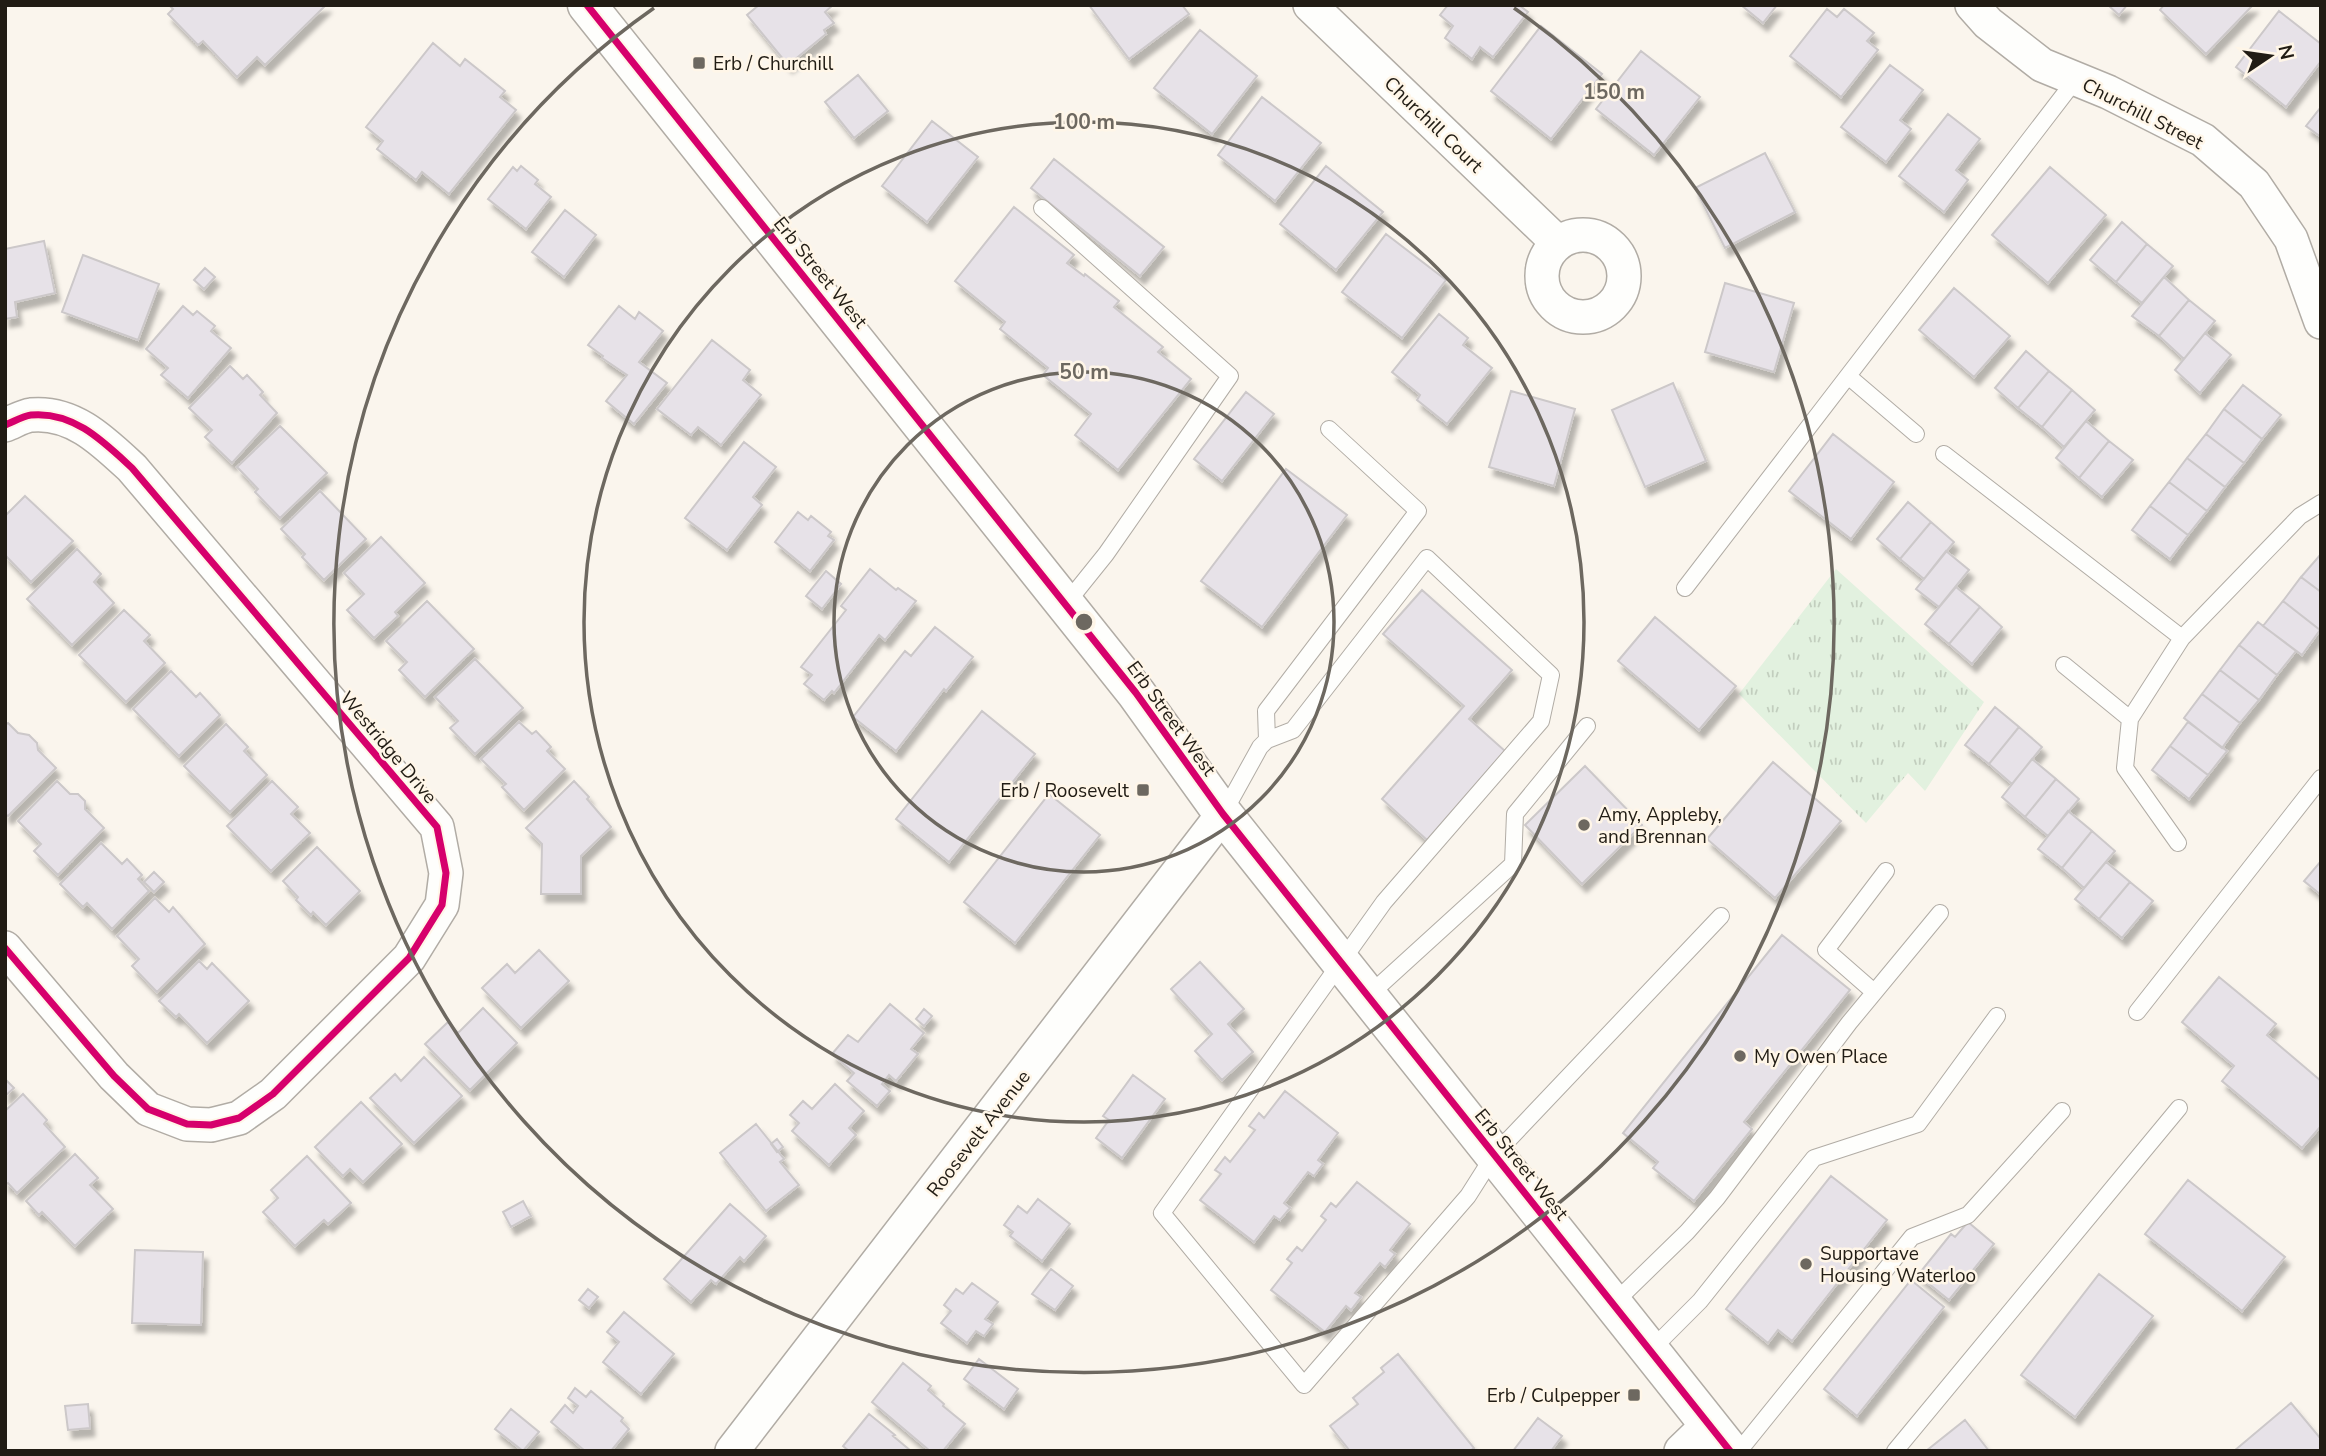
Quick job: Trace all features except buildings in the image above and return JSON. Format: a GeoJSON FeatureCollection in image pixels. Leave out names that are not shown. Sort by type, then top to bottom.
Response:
{"type":"FeatureCollection","features":[{"type":"Feature","properties":{"kind":"main road","name":"Erb Street West"},"geometry":{"type":"LineString","coordinates":[[587,5],[1136,693],[1223,814],[1720,1437]]}},
{"type":"Feature","properties":{"kind":"street","name":"Churchill Court"},"geometry":{"type":"LineString","coordinates":[[1310,5],[1558,243]]}},
{"type":"Feature","properties":{"kind":"street","name":"Churchill Street"},"geometry":{"type":"LineString","coordinates":[[1972,5],[1988,23],[2042,65],[2108,92],[2203,140],[2254,184],[2291,239],[2321,322]]}},
{"type":"Feature","properties":{"kind":"street","name":"Westridge Drive"},"geometry":{"type":"LineString","coordinates":[[5,425],[30,415],[64,418],[95,434],[132,468],[437,827],[446,873],[442,905],[409,958],[273,1094],[239,1118],[211,1125],[187,1124],[148,1109],[114,1076],[5,948]]}},
{"type":"Feature","properties":{"kind":"street","name":"Roosevelt Avenue"},"geometry":{"type":"LineString","coordinates":[[732,1451],[1223,814]]}},
{"type":"Feature","properties":{"kind":"street"},"geometry":{"type":"LineString","coordinates":[[1681,1451],[1720,1437]]}},
{"type":"Feature","properties":{"kind":"lane"},"geometry":{"type":"LineString","coordinates":[[1685,588],[2076,79]]}},
{"type":"Feature","properties":{"kind":"lane"},"geometry":{"type":"LineString","coordinates":[[1042,208],[1230,376],[1106,554],[1065,605]]}},
{"type":"Feature","properties":{"kind":"lane"},"geometry":{"type":"LineString","coordinates":[[1848,376],[1916,434]]}},
{"type":"Feature","properties":{"kind":"lane"},"geometry":{"type":"LineString","coordinates":[[1267,740],[1266,711],[1418,511],[1329,429]]}},
{"type":"Feature","properties":{"kind":"lane"},"geometry":{"type":"LineString","coordinates":[[1944,454],[2182,638]]}},
{"type":"Feature","properties":{"kind":"lane"},"geometry":{"type":"LineString","coordinates":[[2178,843],[2126,768],[2130,719],[2182,638],[2301,516],[2321,503]]}},
{"type":"Feature","properties":{"kind":"lane"},"geometry":{"type":"LineString","coordinates":[[1223,814],[1260,747],[1267,740],[1293,730],[1427,558],[1551,675],[1541,721],[1384,902],[1163,1213],[1304,1385],[1468,1196],[1494,1155],[1721,916]]}},
{"type":"Feature","properties":{"kind":"lane"},"geometry":{"type":"LineString","coordinates":[[2064,665],[2130,719]]}},
{"type":"Feature","properties":{"kind":"lane"},"geometry":{"type":"LineString","coordinates":[[1368,996],[1513,864],[1516,814],[1587,726]]}},
{"type":"Feature","properties":{"kind":"lane"},"geometry":{"type":"LineString","coordinates":[[2137,1012],[2321,778]]}},
{"type":"Feature","properties":{"kind":"lane"},"geometry":{"type":"LineString","coordinates":[[1874,992],[1826,950],[1886,871]]}},
{"type":"Feature","properties":{"kind":"lane"},"geometry":{"type":"LineString","coordinates":[[1613,1304],[1687,1232],[1717,1198],[1874,992],[1940,914]]}},
{"type":"Feature","properties":{"kind":"lane"},"geometry":{"type":"LineString","coordinates":[[1651,1350],[1700,1301],[1814,1158],[1918,1124],[1997,1016]]}},
{"type":"Feature","properties":{"kind":"lane"},"geometry":{"type":"LineString","coordinates":[[1895,1451],[2179,1108]]}},
{"type":"Feature","properties":{"kind":"lane"},"geometry":{"type":"LineString","coordinates":[[1739,1451],[1913,1237],[1968,1215],[2062,1111]]}},
{"type":"Feature","properties":{"kind":"green space"},"geometry":{"type":"Polygon","coordinates":[[[1836,569],[1984,702],[1925,791],[1908,773],[1866,823],[1739,694],[1836,569]]]}},
{"type":"Feature","properties":{"kind":"cycle path"},"geometry":{"type":"LineString","coordinates":[[587,5],[1136,693],[1223,814],[1730,1451]]}},
{"type":"Feature","properties":{"kind":"cycle path"},"geometry":{"type":"LineString","coordinates":[[5,425],[31,415],[60,418],[98,438],[132,468],[437,827],[446,873],[442,905],[409,958],[273,1094],[239,1118],[211,1125],[187,1124],[148,1109],[114,1076],[5,948]]}},
{"type":"Feature","properties":{"kind":"place","name":"Erb / Churchill"},"geometry":{"type":"Point","coordinates":[699,63]}},
{"type":"Feature","properties":{"kind":"place","name":"Erb / Roosevelt"},"geometry":{"type":"Point","coordinates":[1143,790]}},
{"type":"Feature","properties":{"kind":"place","name":"Amy, Appleby, and Brennan"},"geometry":{"type":"Point","coordinates":[1584,825]}},
{"type":"Feature","properties":{"kind":"place","name":"My Owen Place"},"geometry":{"type":"Point","coordinates":[1740,1056]}},
{"type":"Feature","properties":{"kind":"place","name":"Supportave Housing Waterloo"},"geometry":{"type":"Point","coordinates":[1806,1264]}},
{"type":"Feature","properties":{"kind":"place","name":"Erb / Culpepper"},"geometry":{"type":"Point","coordinates":[1634,1395]}}]}
